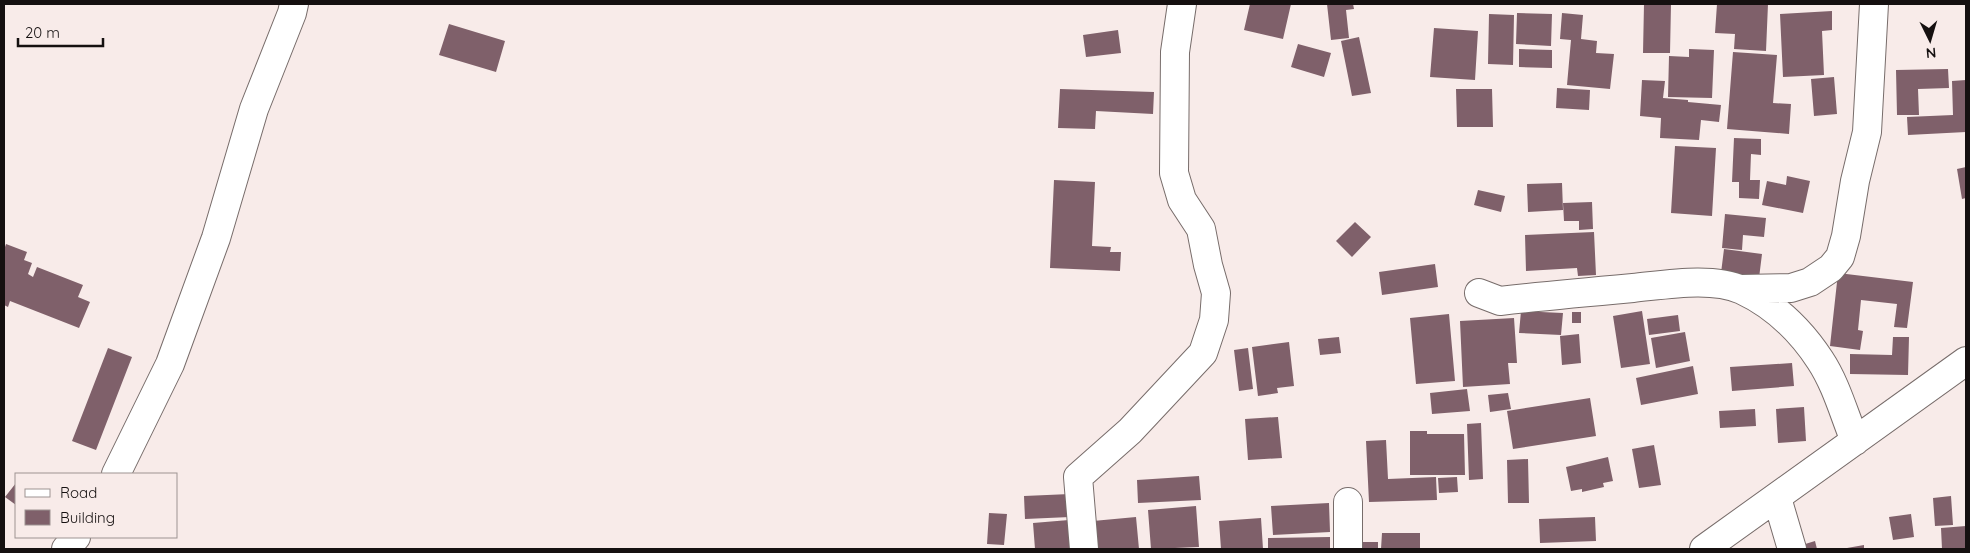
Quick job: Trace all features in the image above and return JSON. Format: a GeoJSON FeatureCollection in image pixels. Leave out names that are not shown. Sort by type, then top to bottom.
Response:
{"type":"FeatureCollection","features":[{"type":"Feature","properties":{"kind":"street"},"geometry":{"type":"LineString","coordinates":[[1084,549],[1078,477],[1130,431],[1202,353],[1214,320],[1216,293],[1201,229],[1182,200],[1174,173],[1175,52],[1182,4]]}},
{"type":"Feature","properties":{"kind":"street"},"geometry":{"type":"LineString","coordinates":[[1479,293],[1500,301],[1685,283],[1717,284],[1740,289],[1791,288],[1810,282],[1831,268],[1840,257],[1846,236],[1855,181],[1866,132],[1874,4]]}},
{"type":"Feature","properties":{"kind":"street"},"geometry":{"type":"LineString","coordinates":[[116,473],[170,364],[186,314],[216,238],[254,109],[296,7]]}},
{"type":"Feature","properties":{"kind":"street"},"geometry":{"type":"LineString","coordinates":[[1740,289],[1766,304],[1792,325],[1820,361],[1837,396],[1854,441]]}},
{"type":"Feature","properties":{"kind":"street"},"geometry":{"type":"LineString","coordinates":[[1704,549],[1966,361]]}},
{"type":"Feature","properties":{"kind":"street"},"geometry":{"type":"LineString","coordinates":[[1777,498],[1792,549]]}},
{"type":"Feature","properties":{"kind":"street"},"geometry":{"type":"LineString","coordinates":[[1348,502],[1348,549]]}},
{"type":"Feature","properties":{"kind":"street"},"geometry":{"type":"LineString","coordinates":[[66,549],[75,538]]}},
{"type":"Feature","properties":{"kind":"building"},"geometry":{"type":"Polygon","coordinates":[[[1250,4],[1291,4],[1283,39],[1244,30],[1250,4]]]}},
{"type":"Feature","properties":{"kind":"building"},"geometry":{"type":"Polygon","coordinates":[[[1327,4],[1353,4],[1354,9],[1346,10],[1349,38],[1331,40],[1327,4]]]}},
{"type":"Feature","properties":{"kind":"building"},"geometry":{"type":"Polygon","coordinates":[[[1644,4],[1671,4],[1670,53],[1643,53],[1644,4]]]}},
{"type":"Feature","properties":{"kind":"building"},"geometry":{"type":"Polygon","coordinates":[[[1717,4],[1768,4],[1766,51],[1734,49],[1735,34],[1715,33],[1717,4]]]}},
{"type":"Feature","properties":{"kind":"building"},"geometry":{"type":"Polygon","coordinates":[[[1832,11],[1832,30],[1822,31],[1824,75],[1783,77],[1780,14],[1832,11]]]}},
{"type":"Feature","properties":{"kind":"building"},"geometry":{"type":"Polygon","coordinates":[[[1517,13],[1552,14],[1551,46],[1516,44],[1517,13]]]}},
{"type":"Feature","properties":{"kind":"building"},"geometry":{"type":"Polygon","coordinates":[[[1562,13],[1583,15],[1581,39],[1597,41],[1596,53],[1614,54],[1610,89],[1567,85],[1571,40],[1560,39],[1562,13]]]}},
{"type":"Feature","properties":{"kind":"building"},"geometry":{"type":"Polygon","coordinates":[[[1489,14],[1514,15],[1513,65],[1488,64],[1489,14]]]}},
{"type":"Feature","properties":{"kind":"building"},"geometry":{"type":"Polygon","coordinates":[[[449,24],[505,41],[496,72],[439,55],[449,24]]]}},
{"type":"Feature","properties":{"kind":"building"},"geometry":{"type":"Polygon","coordinates":[[[1434,28],[1478,31],[1475,80],[1430,77],[1434,28]]]}},
{"type":"Feature","properties":{"kind":"building"},"geometry":{"type":"Polygon","coordinates":[[[1118,30],[1121,53],[1086,57],[1083,35],[1118,30]]]}},
{"type":"Feature","properties":{"kind":"building"},"geometry":{"type":"Polygon","coordinates":[[[1359,37],[1371,93],[1352,96],[1341,41],[1359,37]]]}},
{"type":"Feature","properties":{"kind":"building"},"geometry":{"type":"Polygon","coordinates":[[[1298,44],[1331,53],[1324,77],[1291,67],[1298,44]]]}},
{"type":"Feature","properties":{"kind":"building"},"geometry":{"type":"Polygon","coordinates":[[[1519,49],[1552,50],[1552,68],[1519,67],[1519,49]]]}},
{"type":"Feature","properties":{"kind":"building"},"geometry":{"type":"Polygon","coordinates":[[[1689,49],[1714,50],[1712,98],[1668,97],[1669,56],[1689,57],[1689,49]]]}},
{"type":"Feature","properties":{"kind":"building"},"geometry":{"type":"Polygon","coordinates":[[[1733,52],[1777,55],[1773,103],[1791,104],[1789,134],[1727,129],[1733,52]]]}},
{"type":"Feature","properties":{"kind":"building"},"geometry":{"type":"Polygon","coordinates":[[[1948,69],[1949,88],[1918,89],[1919,115],[1897,115],[1896,70],[1948,69]]]}},
{"type":"Feature","properties":{"kind":"building"},"geometry":{"type":"Polygon","coordinates":[[[1834,77],[1837,114],[1814,116],[1811,79],[1834,77]]]}},
{"type":"Feature","properties":{"kind":"building"},"geometry":{"type":"Polygon","coordinates":[[[1642,80],[1665,81],[1663,98],[1721,105],[1719,122],[1701,120],[1699,140],[1660,138],[1661,118],[1640,116],[1642,80]]]}},
{"type":"Feature","properties":{"kind":"building"},"geometry":{"type":"Polygon","coordinates":[[[1966,80],[1966,132],[1908,135],[1907,117],[1953,115],[1952,81],[1966,80]]]}},
{"type":"Feature","properties":{"kind":"building"},"geometry":{"type":"Polygon","coordinates":[[[1557,88],[1590,90],[1589,110],[1556,108],[1557,88]]]}},
{"type":"Feature","properties":{"kind":"building"},"geometry":{"type":"Polygon","coordinates":[[[1060,89],[1154,92],[1153,114],[1096,111],[1095,129],[1058,128],[1060,89]]]}},
{"type":"Feature","properties":{"kind":"building"},"geometry":{"type":"Polygon","coordinates":[[[1456,89],[1492,89],[1493,127],[1457,127],[1456,89]]]}},
{"type":"Feature","properties":{"kind":"building"},"geometry":{"type":"Polygon","coordinates":[[[1734,138],[1761,139],[1761,155],[1751,154],[1750,180],[1760,180],[1759,199],[1739,198],[1739,182],[1732,182],[1734,138]]]}},
{"type":"Feature","properties":{"kind":"building"},"geometry":{"type":"Polygon","coordinates":[[[1675,146],[1716,148],[1712,216],[1671,213],[1675,146]]]}},
{"type":"Feature","properties":{"kind":"building"},"geometry":{"type":"Polygon","coordinates":[[[1966,167],[1966,198],[1962,199],[1957,169],[1966,167]]]}},
{"type":"Feature","properties":{"kind":"building"},"geometry":{"type":"Polygon","coordinates":[[[1787,176],[1810,181],[1803,213],[1762,205],[1767,181],[1786,185],[1787,176]]]}},
{"type":"Feature","properties":{"kind":"building"},"geometry":{"type":"Polygon","coordinates":[[[1054,180],[1095,182],[1092,246],[1111,247],[1110,252],[1121,252],[1120,271],[1050,268],[1054,180]]]}},
{"type":"Feature","properties":{"kind":"building"},"geometry":{"type":"Polygon","coordinates":[[[1562,183],[1563,210],[1528,212],[1527,184],[1562,183]]]}},
{"type":"Feature","properties":{"kind":"building"},"geometry":{"type":"Polygon","coordinates":[[[1478,190],[1505,196],[1501,212],[1474,205],[1478,190]]]}},
{"type":"Feature","properties":{"kind":"building"},"geometry":{"type":"Polygon","coordinates":[[[1592,202],[1593,229],[1579,230],[1579,221],[1564,221],[1563,203],[1592,202]]]}},
{"type":"Feature","properties":{"kind":"building"},"geometry":{"type":"Polygon","coordinates":[[[1725,214],[1766,218],[1764,237],[1743,235],[1742,250],[1722,248],[1725,214]]]}},
{"type":"Feature","properties":{"kind":"building"},"geometry":{"type":"Polygon","coordinates":[[[1355,222],[1371,237],[1352,257],[1336,241],[1355,222]]]}},
{"type":"Feature","properties":{"kind":"building"},"geometry":{"type":"Polygon","coordinates":[[[1594,232],[1596,275],[1578,276],[1577,268],[1526,271],[1525,235],[1594,232]]]}},
{"type":"Feature","properties":{"kind":"building"},"geometry":{"type":"Polygon","coordinates":[[[6,244],[27,252],[24,260],[32,263],[28,274],[33,277],[37,267],[83,285],[78,297],[90,302],[79,328],[10,301],[8,307],[4,305],[4,250],[6,244]]]}},
{"type":"Feature","properties":{"kind":"building"},"geometry":{"type":"Polygon","coordinates":[[[1724,249],[1762,254],[1759,278],[1721,273],[1724,249]]]}},
{"type":"Feature","properties":{"kind":"building"},"geometry":{"type":"Polygon","coordinates":[[[1435,264],[1438,287],[1382,295],[1379,272],[1435,264]]]}},
{"type":"Feature","properties":{"kind":"building"},"geometry":{"type":"Polygon","coordinates":[[[1838,273],[1913,282],[1907,328],[1894,327],[1897,304],[1861,300],[1858,330],[1863,331],[1860,350],[1830,346],[1838,273]]]}},
{"type":"Feature","properties":{"kind":"building"},"geometry":{"type":"Polygon","coordinates":[[[1521,311],[1563,313],[1561,335],[1519,333],[1521,311]]]}},
{"type":"Feature","properties":{"kind":"building"},"geometry":{"type":"Polygon","coordinates":[[[1642,311],[1650,364],[1621,368],[1613,316],[1642,311]]]}},
{"type":"Feature","properties":{"kind":"building"},"geometry":{"type":"Polygon","coordinates":[[[1572,312],[1581,312],[1581,323],[1572,323],[1572,312]]]}},
{"type":"Feature","properties":{"kind":"building"},"geometry":{"type":"Polygon","coordinates":[[[1449,314],[1455,381],[1416,384],[1410,318],[1449,314]]]}},
{"type":"Feature","properties":{"kind":"building"},"geometry":{"type":"Polygon","coordinates":[[[1678,315],[1680,331],[1649,335],[1647,319],[1678,315]]]}},
{"type":"Feature","properties":{"kind":"building"},"geometry":{"type":"Polygon","coordinates":[[[1514,318],[1517,363],[1508,363],[1510,384],[1463,387],[1460,321],[1514,318]]]}},
{"type":"Feature","properties":{"kind":"building"},"geometry":{"type":"Polygon","coordinates":[[[1685,332],[1690,361],[1656,368],[1651,338],[1685,332]]]}},
{"type":"Feature","properties":{"kind":"building"},"geometry":{"type":"Polygon","coordinates":[[[1579,334],[1581,363],[1562,365],[1560,336],[1579,334]]]}},
{"type":"Feature","properties":{"kind":"building"},"geometry":{"type":"Polygon","coordinates":[[[1339,337],[1341,353],[1320,355],[1318,339],[1339,337]]]}},
{"type":"Feature","properties":{"kind":"building"},"geometry":{"type":"Polygon","coordinates":[[[1893,337],[1909,337],[1908,375],[1850,374],[1850,354],[1892,355],[1893,337]]]}},
{"type":"Feature","properties":{"kind":"building"},"geometry":{"type":"Polygon","coordinates":[[[1289,342],[1294,386],[1277,388],[1278,393],[1258,396],[1252,347],[1289,342]]]}},
{"type":"Feature","properties":{"kind":"building"},"geometry":{"type":"Polygon","coordinates":[[[108,348],[132,357],[96,450],[72,441],[108,348]]]}},
{"type":"Feature","properties":{"kind":"building"},"geometry":{"type":"Polygon","coordinates":[[[1248,348],[1253,389],[1239,391],[1234,350],[1248,348]]]}},
{"type":"Feature","properties":{"kind":"building"},"geometry":{"type":"Polygon","coordinates":[[[1792,363],[1794,386],[1732,391],[1730,367],[1792,363]]]}},
{"type":"Feature","properties":{"kind":"building"},"geometry":{"type":"Polygon","coordinates":[[[1693,366],[1698,394],[1641,405],[1636,378],[1693,366]]]}},
{"type":"Feature","properties":{"kind":"building"},"geometry":{"type":"Polygon","coordinates":[[[1467,389],[1470,411],[1432,414],[1430,393],[1467,389]]]}},
{"type":"Feature","properties":{"kind":"building"},"geometry":{"type":"Polygon","coordinates":[[[1508,393],[1511,409],[1490,412],[1488,395],[1508,393]]]}},
{"type":"Feature","properties":{"kind":"building"},"geometry":{"type":"Polygon","coordinates":[[[1590,398],[1596,436],[1513,449],[1507,411],[1590,398]]]}},
{"type":"Feature","properties":{"kind":"building"},"geometry":{"type":"Polygon","coordinates":[[[1804,407],[1806,441],[1778,443],[1776,409],[1804,407]]]}},
{"type":"Feature","properties":{"kind":"building"},"geometry":{"type":"Polygon","coordinates":[[[1755,409],[1756,426],[1720,428],[1719,411],[1755,409]]]}},
{"type":"Feature","properties":{"kind":"building"},"geometry":{"type":"Polygon","coordinates":[[[1278,417],[1282,458],[1248,460],[1245,419],[1278,417]]]}},
{"type":"Feature","properties":{"kind":"building"},"geometry":{"type":"Polygon","coordinates":[[[1481,423],[1483,479],[1469,480],[1467,424],[1481,423]]]}},
{"type":"Feature","properties":{"kind":"building"},"geometry":{"type":"Polygon","coordinates":[[[1410,431],[1427,431],[1427,434],[1464,434],[1465,475],[1410,475],[1410,431]]]}},
{"type":"Feature","properties":{"kind":"building"},"geometry":{"type":"Polygon","coordinates":[[[1386,440],[1388,479],[1436,477],[1437,500],[1369,502],[1366,441],[1386,440]]]}},
{"type":"Feature","properties":{"kind":"building"},"geometry":{"type":"Polygon","coordinates":[[[1654,445],[1661,485],[1639,488],[1632,449],[1654,445]]]}},
{"type":"Feature","properties":{"kind":"building"},"geometry":{"type":"Polygon","coordinates":[[[1608,457],[1613,481],[1603,483],[1604,487],[1582,492],[1582,489],[1571,491],[1566,467],[1608,457]]]}},
{"type":"Feature","properties":{"kind":"building"},"geometry":{"type":"Polygon","coordinates":[[[1528,459],[1529,503],[1508,503],[1507,460],[1528,459]]]}},
{"type":"Feature","properties":{"kind":"building"},"geometry":{"type":"Polygon","coordinates":[[[1199,476],[1201,500],[1138,503],[1137,480],[1199,476]]]}},
{"type":"Feature","properties":{"kind":"building"},"geometry":{"type":"Polygon","coordinates":[[[1457,477],[1458,492],[1439,493],[1438,478],[1457,477]]]}},
{"type":"Feature","properties":{"kind":"building"},"geometry":{"type":"Polygon","coordinates":[[[15,484],[15,504],[5,497],[15,484]]]}},
{"type":"Feature","properties":{"kind":"building"},"geometry":{"type":"Polygon","coordinates":[[[1070,494],[1070,517],[1025,519],[1024,496],[1070,494]]]}},
{"type":"Feature","properties":{"kind":"building"},"geometry":{"type":"Polygon","coordinates":[[[1951,496],[1953,525],[1935,526],[1933,498],[1951,496]]]}},
{"type":"Feature","properties":{"kind":"building"},"geometry":{"type":"Polygon","coordinates":[[[1329,503],[1330,532],[1273,535],[1271,506],[1329,503]]]}},
{"type":"Feature","properties":{"kind":"building"},"geometry":{"type":"Polygon","coordinates":[[[1196,506],[1199,547],[1151,549],[1148,510],[1196,506]]]}},
{"type":"Feature","properties":{"kind":"building"},"geometry":{"type":"Polygon","coordinates":[[[989,513],[1007,514],[1004,545],[987,544],[989,513]]]}},
{"type":"Feature","properties":{"kind":"building"},"geometry":{"type":"Polygon","coordinates":[[[1911,514],[1914,537],[1893,540],[1889,517],[1911,514]]]}},
{"type":"Feature","properties":{"kind":"building"},"geometry":{"type":"Polygon","coordinates":[[[1136,517],[1139,549],[1096,549],[1093,521],[1136,517]]]}},
{"type":"Feature","properties":{"kind":"building"},"geometry":{"type":"Polygon","coordinates":[[[1595,517],[1596,541],[1540,543],[1539,519],[1595,517]]]}},
{"type":"Feature","properties":{"kind":"building"},"geometry":{"type":"Polygon","coordinates":[[[1261,518],[1263,549],[1221,549],[1219,521],[1261,518]]]}},
{"type":"Feature","properties":{"kind":"building"},"geometry":{"type":"Polygon","coordinates":[[[1069,520],[1071,549],[1035,549],[1033,523],[1069,520]]]}},
{"type":"Feature","properties":{"kind":"building"},"geometry":{"type":"Polygon","coordinates":[[[1966,526],[1966,549],[1942,549],[1941,528],[1966,526]]]}},
{"type":"Feature","properties":{"kind":"building"},"geometry":{"type":"Polygon","coordinates":[[[1382,533],[1420,533],[1420,549],[1381,549],[1382,533]]]}},
{"type":"Feature","properties":{"kind":"building"},"geometry":{"type":"Polygon","coordinates":[[[1330,537],[1330,549],[1268,549],[1268,538],[1330,537]]]}},
{"type":"Feature","properties":{"kind":"building"},"geometry":{"type":"Polygon","coordinates":[[[1815,541],[1817,549],[1804,549],[1802,545],[1815,541]]]}},
{"type":"Feature","properties":{"kind":"building"},"geometry":{"type":"Polygon","coordinates":[[[1363,542],[1378,542],[1378,549],[1363,549],[1363,542]]]}},
{"type":"Feature","properties":{"kind":"building"},"geometry":{"type":"Polygon","coordinates":[[[1864,545],[1864,549],[1847,549],[1847,548],[1864,545]]]}}]}
